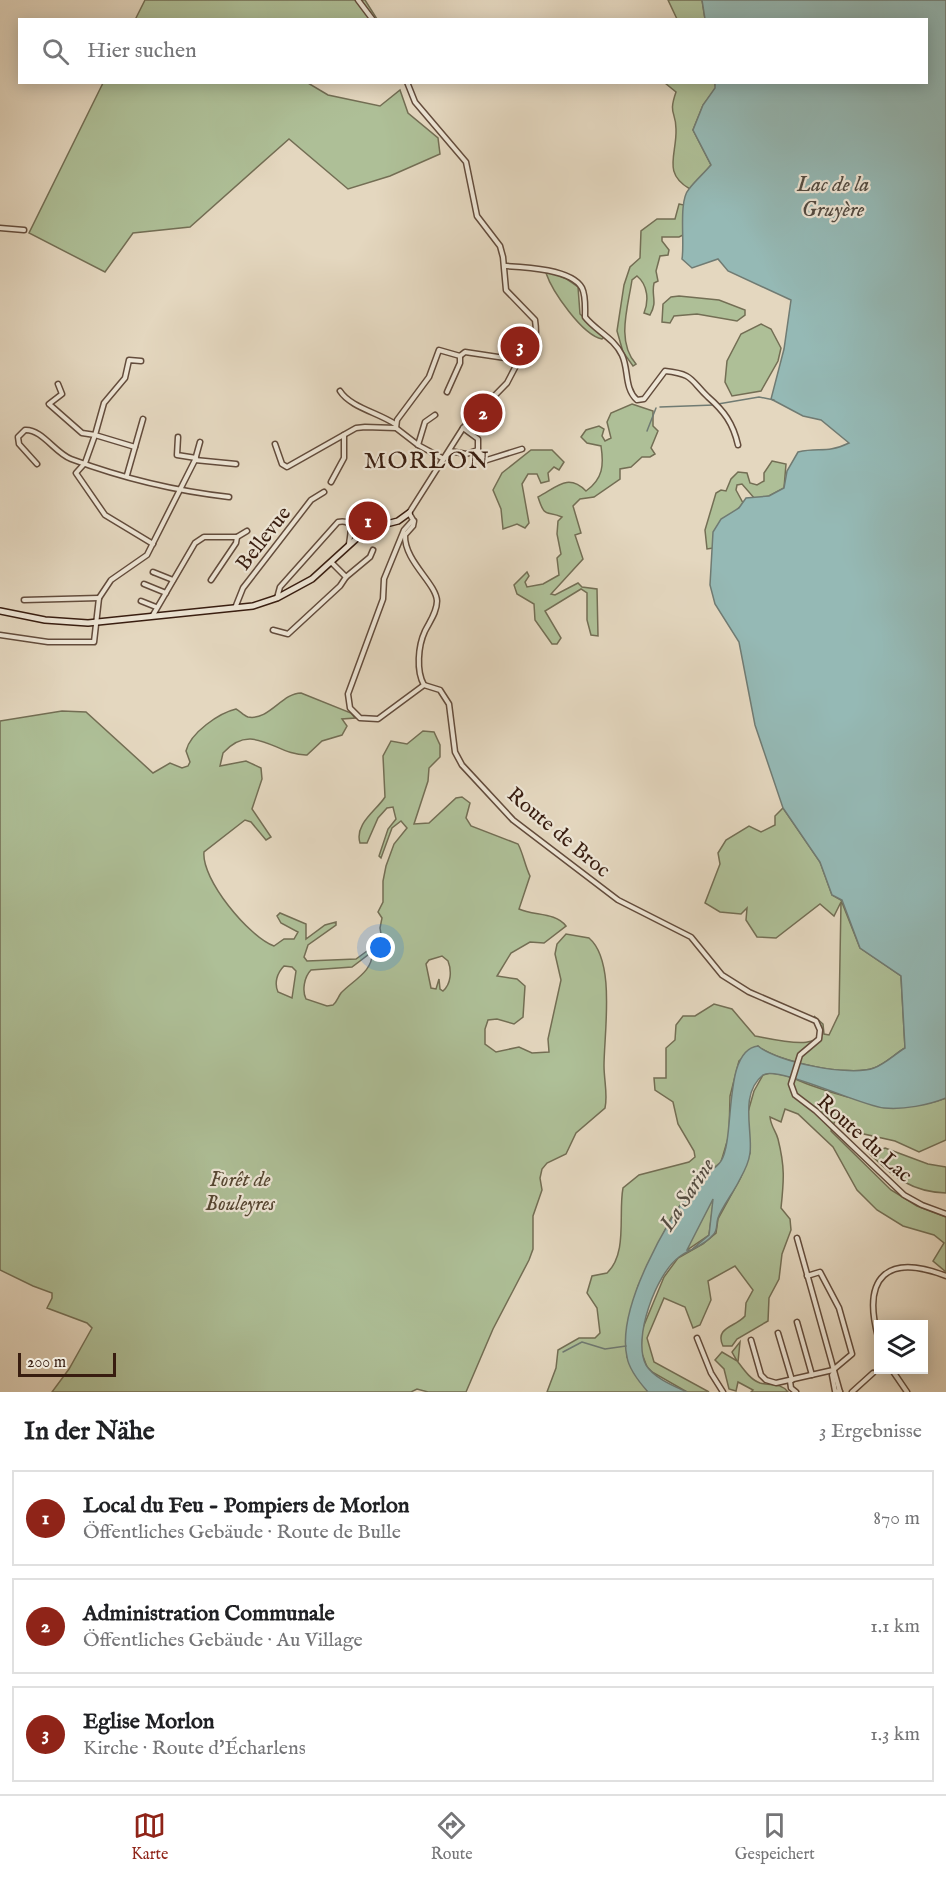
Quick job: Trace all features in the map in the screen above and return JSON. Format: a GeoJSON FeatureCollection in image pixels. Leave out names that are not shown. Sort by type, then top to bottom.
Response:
{"type":"FeatureCollection","features":[{"type":"Feature","properties":{"kind":"street"},"geometry":{"type":"LineString","coordinates":[[358,0],[372,18]]}},
{"type":"Feature","properties":{"kind":"street"},"geometry":{"type":"LineString","coordinates":[[0,611],[28,618],[103,621],[253,606],[277,598],[312,579],[367,529],[398,521],[409,513],[463,428],[503,389],[519,360],[529,354],[535,342],[535,320],[506,290],[505,266],[500,246],[477,216],[466,162],[415,102],[409,84]]}},
{"type":"Feature","properties":{"kind":"street"},"geometry":{"type":"LineString","coordinates":[[0,228],[24,230]]}},
{"type":"Feature","properties":{"kind":"street"},"geometry":{"type":"LineString","coordinates":[[505,266],[550,270],[579,283],[584,290],[585,317],[616,343],[625,362],[628,387],[633,395],[637,399],[644,399],[665,370],[694,379],[706,395],[722,408],[734,428],[738,445]]}},
{"type":"Feature","properties":{"kind":"street"},"geometry":{"type":"LineString","coordinates":[[396,426],[429,376],[439,350],[460,356]]}},
{"type":"Feature","properties":{"kind":"street"},"geometry":{"type":"LineString","coordinates":[[460,356],[465,352],[519,360]]}},
{"type":"Feature","properties":{"kind":"street"},"geometry":{"type":"LineString","coordinates":[[447,392],[460,363],[460,356]]}},
{"type":"Feature","properties":{"kind":"street"},"geometry":{"type":"LineString","coordinates":[[141,361],[129,360],[125,378],[104,403],[85,463],[76,473],[105,515],[153,544]]}},
{"type":"Feature","properties":{"kind":"street"},"geometry":{"type":"LineString","coordinates":[[58,384],[62,394],[49,404],[82,433],[135,447]]}},
{"type":"Feature","properties":{"kind":"street"},"geometry":{"type":"LineString","coordinates":[[340,391],[349,401],[374,411],[418,445],[444,459]]}},
{"type":"Feature","properties":{"kind":"street"},"geometry":{"type":"LineString","coordinates":[[418,445],[425,422],[435,415]]}},
{"type":"Feature","properties":{"kind":"street"},"geometry":{"type":"LineString","coordinates":[[127,475],[143,419]]}},
{"type":"Feature","properties":{"kind":"street"},"geometry":{"type":"LineString","coordinates":[[275,444],[282,465],[287,467],[344,435],[365,426],[396,426]]}},
{"type":"Feature","properties":{"kind":"street"},"geometry":{"type":"LineString","coordinates":[[463,428],[478,439],[478,450],[482,458],[487,460],[522,449]]}},
{"type":"Feature","properties":{"kind":"street"},"geometry":{"type":"LineString","coordinates":[[36,464],[19,444],[18,437],[25,430],[36,432],[70,458],[85,463],[179,491],[230,497]]}},
{"type":"Feature","properties":{"kind":"street"},"geometry":{"type":"LineString","coordinates":[[331,482],[344,458],[344,435]]}},
{"type":"Feature","properties":{"kind":"street"},"geometry":{"type":"LineString","coordinates":[[178,437],[177,455],[236,464]]}},
{"type":"Feature","properties":{"kind":"street"},"geometry":{"type":"LineString","coordinates":[[0,634],[36,641],[91,643],[96,640],[95,621],[99,598],[111,580],[139,562],[153,544],[195,459],[200,442]]}},
{"type":"Feature","properties":{"kind":"street"},"geometry":{"type":"LineString","coordinates":[[450,451],[466,454],[478,450]]}},
{"type":"Feature","properties":{"kind":"street","name":"Bellevue"},"geometry":{"type":"LineString","coordinates":[[235,608],[243,588],[311,500],[324,492]]}},
{"type":"Feature","properties":{"kind":"street"},"geometry":{"type":"LineString","coordinates":[[409,513],[413,520],[413,526],[405,535],[405,543],[420,574],[435,593],[437,601],[424,634],[421,651],[419,676],[424,685],[378,720],[360,718],[348,701],[348,694],[383,599],[384,579],[402,534],[413,520]]}},
{"type":"Feature","properties":{"kind":"street"},"geometry":{"type":"LineString","coordinates":[[277,598],[280,587],[338,522],[347,523],[352,527],[353,532],[349,544]]}},
{"type":"Feature","properties":{"kind":"street"},"geometry":{"type":"LineString","coordinates":[[153,615],[195,543],[204,537],[237,537],[247,531]]}},
{"type":"Feature","properties":{"kind":"street"},"geometry":{"type":"LineString","coordinates":[[211,580],[236,543],[237,537]]}},
{"type":"Feature","properties":{"kind":"street"},"geometry":{"type":"LineString","coordinates":[[273,630],[288,634],[370,556],[373,550]]}},
{"type":"Feature","properties":{"kind":"street"},"geometry":{"type":"LineString","coordinates":[[331,562],[346,578]]}},
{"type":"Feature","properties":{"kind":"street"},"geometry":{"type":"LineString","coordinates":[[153,572],[173,580]]}},
{"type":"Feature","properties":{"kind":"street"},"geometry":{"type":"LineString","coordinates":[[144,585],[166,593]]}},
{"type":"Feature","properties":{"kind":"street"},"geometry":{"type":"LineString","coordinates":[[24,600],[99,598]]}},
{"type":"Feature","properties":{"kind":"street"},"geometry":{"type":"LineString","coordinates":[[141,601],[156,607]]}},
{"type":"Feature","properties":{"kind":"street","name":"Route de Broc"},"geometry":{"type":"LineString","coordinates":[[424,685],[440,690],[445,695],[450,712],[451,741],[462,765],[513,820],[618,900],[691,937],[714,968],[728,979],[754,994],[816,1021],[820,1030],[818,1041],[800,1057],[792,1082],[797,1098]]}},
{"type":"Feature","properties":{"kind":"street","name":"Route du Lac"},"geometry":{"type":"LineString","coordinates":[[797,1098],[816,1111],[904,1195],[946,1214]]}},
{"type":"Feature","properties":{"kind":"street"},"geometry":{"type":"LineString","coordinates":[[797,1238],[840,1392]]}},
{"type":"Feature","properties":{"kind":"street"},"geometry":{"type":"LineString","coordinates":[[874,1320],[872,1297],[878,1283],[886,1274],[912,1266],[946,1276]]}},
{"type":"Feature","properties":{"kind":"street"},"geometry":{"type":"LineString","coordinates":[[751,1340],[763,1378],[776,1383],[834,1371],[852,1354],[839,1308],[820,1272],[807,1276]]}},
{"type":"Feature","properties":{"kind":"street"},"geometry":{"type":"LineString","coordinates":[[797,1322],[812,1375]]}},
{"type":"Feature","properties":{"kind":"street"},"geometry":{"type":"LineString","coordinates":[[778,1333],[791,1388],[796,1392]]}},
{"type":"Feature","properties":{"kind":"street"},"geometry":{"type":"LineString","coordinates":[[696,1338],[708,1368],[723,1392]]}},
{"type":"Feature","properties":{"kind":"street"},"geometry":{"type":"LineString","coordinates":[[852,1392],[873,1373]]}},
{"type":"Feature","properties":{"kind":"street"},"geometry":{"type":"LineString","coordinates":[[895,1374],[907,1392]]}},
{"type":"Feature","properties":{"kind":"green space"},"geometry":{"type":"Polygon","coordinates":[[[145,0],[365,0],[376,18],[136,18],[145,0]]]}},
{"type":"Feature","properties":{"kind":"green space"},"geometry":{"type":"Polygon","coordinates":[[[668,0],[702,0],[705,18],[677,18],[668,0]]]}},
{"type":"Feature","properties":{"kind":"green space"},"geometry":{"type":"Polygon","coordinates":[[[103,84],[310,84],[328,95],[380,106],[400,90],[408,113],[438,138],[440,154],[390,176],[348,189],[289,139],[190,227],[133,233],[105,272],[29,233],[103,84]]]}},
{"type":"Feature","properties":{"kind":"green space"},"geometry":{"type":"Polygon","coordinates":[[[666,84],[715,84],[716,88],[703,105],[693,130],[711,165],[690,189],[681,183],[674,170],[676,123],[672,109],[676,92],[666,84]]]}},
{"type":"Feature","properties":{"kind":"green space"},"geometry":{"type":"Polygon","coordinates":[[[679,204],[684,205],[685,234],[679,237],[662,237],[662,241],[669,250],[668,255],[660,256],[656,271],[658,281],[654,283],[653,288],[654,306],[650,315],[644,313],[647,298],[641,280],[637,276],[632,280],[625,335],[626,345],[636,364],[633,366],[623,352],[617,331],[624,285],[630,267],[640,258],[641,231],[657,219],[675,219],[679,204]]]}},
{"type":"Feature","properties":{"kind":"green space"},"geometry":{"type":"Polygon","coordinates":[[[550,272],[578,287],[580,314],[604,337],[602,339],[586,330],[561,301],[549,281],[546,273],[550,272]]]}},
{"type":"Feature","properties":{"kind":"green space"},"geometry":{"type":"Polygon","coordinates":[[[671,297],[719,300],[745,310],[745,315],[737,321],[697,314],[674,316],[670,323],[662,322],[663,304],[671,297]]]}},
{"type":"Feature","properties":{"kind":"green space"},"geometry":{"type":"Polygon","coordinates":[[[761,324],[771,329],[781,348],[778,361],[761,391],[732,396],[725,382],[727,361],[741,334],[761,324]]]}},
{"type":"Feature","properties":{"kind":"green space"},"geometry":{"type":"Polygon","coordinates":[[[632,404],[653,411],[653,426],[658,431],[651,448],[655,454],[642,457],[631,467],[620,469],[620,479],[594,497],[580,499],[573,506],[581,533],[575,535],[583,559],[551,594],[555,595],[578,583],[582,587],[597,589],[598,636],[591,635],[587,620],[587,593],[581,589],[545,611],[561,638],[557,644],[552,644],[535,620],[534,604],[517,594],[514,585],[527,572],[529,576],[525,582],[527,587],[543,584],[559,575],[557,558],[561,554],[557,534],[558,521],[562,517],[544,511],[538,497],[568,482],[586,491],[592,486],[601,471],[601,446],[587,443],[581,437],[586,430],[599,426],[604,429],[602,436],[605,441],[611,438],[607,422],[611,413],[632,404]]]}},
{"type":"Feature","properties":{"kind":"green space"},"geometry":{"type":"Polygon","coordinates":[[[531,450],[552,450],[564,462],[559,470],[554,467],[548,473],[549,481],[541,483],[537,474],[528,474],[522,484],[529,523],[525,528],[517,524],[503,529],[501,509],[493,490],[502,473],[531,450]]]}},
{"type":"Feature","properties":{"kind":"green space"},"geometry":{"type":"Polygon","coordinates":[[[772,461],[786,464],[784,488],[769,496],[755,499],[742,484],[737,485],[736,490],[743,503],[722,521],[716,530],[713,548],[707,549],[705,530],[716,493],[721,490],[726,491],[731,479],[738,472],[747,473],[750,483],[757,485],[764,481],[764,473],[772,461]]]}},
{"type":"Feature","properties":{"kind":"green space","name":"Forêt de Bouleyres"},"geometry":{"type":"Polygon","coordinates":[[[301,693],[351,713],[355,718],[342,719],[347,726],[342,735],[322,741],[307,755],[296,754],[255,739],[234,744],[223,753],[220,766],[246,761],[261,768],[262,779],[252,809],[271,837],[266,840],[251,822],[245,820],[204,852],[210,877],[228,906],[252,931],[274,946],[284,939],[294,939],[298,932],[281,923],[277,916],[280,913],[306,924],[306,939],[325,925],[336,922],[336,925],[308,945],[304,957],[307,961],[356,959],[382,940],[380,928],[382,918],[378,912],[383,902],[386,866],[394,844],[407,828],[401,821],[392,828],[381,858],[379,856],[388,829],[396,819],[393,807],[387,808],[378,818],[367,843],[360,843],[360,830],[385,797],[383,756],[391,741],[407,744],[423,731],[434,732],[440,745],[440,757],[429,768],[428,781],[414,824],[429,823],[456,798],[462,797],[470,803],[466,818],[471,826],[518,844],[530,876],[519,909],[556,918],[566,926],[544,943],[530,942],[511,953],[497,976],[517,979],[525,986],[523,1017],[514,1024],[497,1019],[488,1020],[485,1029],[485,1044],[496,1052],[519,1047],[532,1053],[549,1052],[548,1039],[561,980],[555,954],[557,944],[566,934],[589,938],[603,963],[606,980],[605,1108],[576,1133],[566,1154],[547,1163],[542,1169],[540,1178],[542,1190],[533,1216],[533,1249],[493,1329],[466,1392],[428,1392],[417,1389],[411,1392],[52,1392],[69,1369],[92,1328],[87,1323],[47,1308],[52,1293],[0,1270],[0,721],[62,711],[86,712],[153,773],[170,763],[182,768],[188,766],[190,762],[186,751],[193,737],[206,725],[229,711],[236,709],[246,716],[256,717],[294,694],[301,693]],[[372,952],[352,967],[311,970],[304,984],[306,999],[327,1006],[333,1005],[341,993],[370,965],[372,952]],[[442,956],[429,960],[426,964],[431,988],[436,989],[439,979],[440,989],[443,991],[448,985],[450,969],[448,961],[442,956]],[[284,966],[276,982],[278,992],[292,998],[296,971],[292,967],[284,966]]]}},
{"type":"Feature","properties":{"kind":"green space"},"geometry":{"type":"Polygon","coordinates":[[[783,808],[820,862],[832,895],[841,900],[860,948],[901,976],[905,1048],[878,1066],[863,1070],[848,1071],[814,1066],[767,1052],[758,1046],[739,1061],[730,1096],[729,1135],[721,1162],[699,1180],[671,1218],[638,1286],[628,1322],[627,1357],[648,1392],[547,1392],[556,1368],[558,1350],[579,1338],[595,1338],[600,1333],[597,1308],[587,1293],[592,1276],[607,1273],[614,1265],[618,1255],[623,1188],[639,1175],[689,1162],[695,1157],[694,1151],[678,1124],[673,1102],[655,1090],[654,1078],[666,1078],[666,1048],[675,1040],[676,1025],[683,1016],[695,1016],[714,1004],[732,1009],[755,1036],[801,1042],[812,1041],[818,1037],[820,1029],[814,1016],[823,1024],[824,1034],[829,1035],[839,1014],[841,902],[834,916],[820,904],[776,938],[757,937],[746,920],[747,908],[741,914],[720,912],[705,903],[720,864],[718,853],[726,840],[749,826],[761,832],[775,825],[775,816],[783,808]]]}},
{"type":"Feature","properties":{"kind":"green space"},"geometry":{"type":"Polygon","coordinates":[[[770,1073],[787,1076],[859,1100],[878,1103],[914,1105],[946,1098],[946,1140],[919,1152],[895,1141],[855,1132],[836,1118],[831,1131],[891,1190],[917,1206],[946,1217],[946,1272],[933,1261],[944,1243],[934,1235],[903,1226],[877,1210],[857,1190],[833,1147],[798,1114],[785,1109],[781,1122],[770,1117],[778,1139],[783,1166],[781,1208],[790,1219],[791,1230],[782,1254],[779,1279],[769,1298],[768,1321],[737,1339],[732,1346],[723,1346],[721,1335],[745,1316],[746,1303],[753,1290],[735,1266],[708,1281],[711,1300],[700,1325],[693,1328],[685,1307],[664,1298],[647,1338],[654,1362],[709,1392],[687,1392],[647,1367],[641,1351],[642,1330],[664,1277],[678,1258],[703,1244],[716,1233],[718,1219],[741,1177],[750,1153],[746,1119],[754,1091],[763,1075],[770,1073]]]}},
{"type":"Feature","properties":{"kind":"green space"},"geometry":{"type":"Polygon","coordinates":[[[885,1148],[928,1164],[946,1167],[946,1193],[923,1190],[895,1176],[870,1154],[885,1148]]]}},
{"type":"Feature","properties":{"kind":"green space"},"geometry":{"type":"Polygon","coordinates":[[[714,1197],[709,1235],[687,1250],[688,1245],[714,1197]]]}},
{"type":"Feature","properties":{"kind":"green space"},"geometry":{"type":"Polygon","coordinates":[[[740,1342],[738,1362],[748,1374],[757,1382],[779,1386],[788,1392],[751,1392],[753,1390],[738,1382],[736,1391],[729,1389],[724,1369],[715,1360],[722,1352],[737,1361],[732,1352],[740,1342]]]}},
{"type":"Feature","properties":{"kind":"water","name":"Lac de la Gruyère"},"geometry":{"type":"Polygon","coordinates":[[[702,0],[946,0],[946,1098],[916,1106],[884,1108],[785,1076],[771,1073],[763,1075],[751,1092],[749,1102],[749,1159],[738,1184],[720,1213],[716,1232],[705,1242],[670,1265],[655,1292],[644,1324],[642,1354],[646,1365],[659,1378],[687,1392],[648,1392],[635,1376],[628,1362],[626,1337],[629,1314],[647,1265],[672,1218],[697,1182],[721,1161],[728,1133],[734,1078],[739,1062],[747,1051],[758,1046],[767,1052],[797,1062],[848,1071],[874,1068],[905,1048],[901,976],[860,948],[842,900],[832,895],[820,862],[783,808],[755,725],[739,642],[715,604],[710,585],[713,532],[721,519],[739,508],[746,498],[769,496],[784,488],[787,471],[798,452],[829,449],[849,443],[821,420],[803,416],[771,399],[784,349],[791,300],[728,271],[718,259],[692,268],[682,259],[686,195],[691,186],[711,165],[693,130],[703,105],[715,88],[715,84],[928,84],[928,18],[705,18],[702,0]],[[713,1199],[687,1250],[691,1250],[709,1235],[713,1199]]]}},
{"type":"Feature","properties":{"kind":"waterway"},"geometry":{"type":"LineString","coordinates":[[718,404],[759,397],[774,400]]}},
{"type":"Feature","properties":{"kind":"waterway"},"geometry":{"type":"LineString","coordinates":[[660,407],[714,405]]}},
{"type":"Feature","properties":{"kind":"waterway"},"geometry":{"type":"LineString","coordinates":[[647,431],[656,408]]}},
{"type":"Feature","properties":{"kind":"waterway"},"geometry":{"type":"LineString","coordinates":[[563,1352],[582,1342],[605,1349],[626,1346]]}},
{"type":"Feature","properties":{"kind":"place","name":"Eglise Morlon"},"geometry":{"type":"Point","coordinates":[520,346]}},
{"type":"Feature","properties":{"kind":"place","name":"Administration Communale"},"geometry":{"type":"Point","coordinates":[483,413]}},
{"type":"Feature","properties":{"kind":"place","name":"Local du Feu - Pompiers de Morlon"},"geometry":{"type":"Point","coordinates":[368,521]}},
{"type":"Feature","properties":{"kind":"district","name":"MORLON"},"geometry":{"type":"Point","coordinates":[427,460]}},
{"type":"Feature","properties":{"kind":"water label","name":"La Sarine"},"geometry":{"type":"Point","coordinates":[686,1194]}}]}
